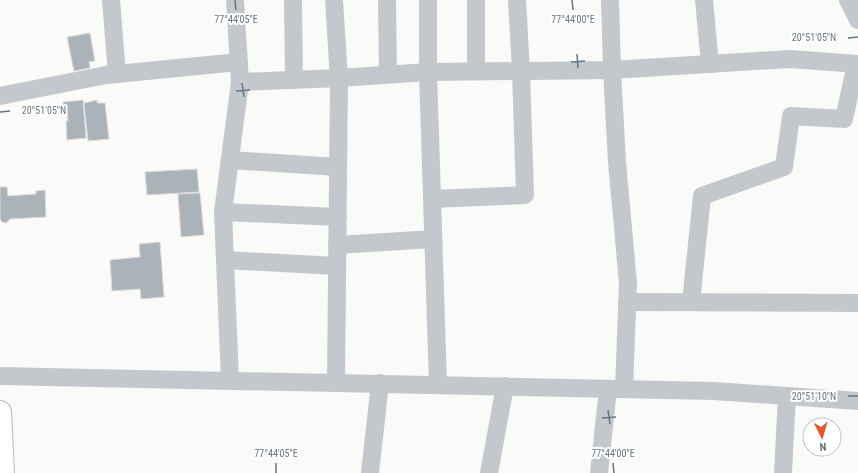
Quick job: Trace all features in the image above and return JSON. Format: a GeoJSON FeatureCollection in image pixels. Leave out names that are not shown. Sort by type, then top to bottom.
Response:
{"type":"FeatureCollection","features":[{"type":"Feature","properties":{"kind":"street"},"geometry":{"type":"LineString","coordinates":[[111,0],[117,74]]}},
{"type":"Feature","properties":{"kind":"street"},"geometry":{"type":"LineString","coordinates":[[230,380],[223,212],[240,82],[235,0]]}},
{"type":"Feature","properties":{"kind":"street"},"geometry":{"type":"LineString","coordinates":[[293,0],[294,80]]}},
{"type":"Feature","properties":{"kind":"street"},"geometry":{"type":"LineString","coordinates":[[334,0],[339,78],[336,382]]}},
{"type":"Feature","properties":{"kind":"street"},"geometry":{"type":"LineString","coordinates":[[387,0],[388,74]]}},
{"type":"Feature","properties":{"kind":"street"},"geometry":{"type":"LineString","coordinates":[[428,0],[428,72],[438,384]]}},
{"type":"Feature","properties":{"kind":"street"},"geometry":{"type":"LineString","coordinates":[[476,0],[476,71]]}},
{"type":"Feature","properties":{"kind":"street"},"geometry":{"type":"LineString","coordinates":[[432,199],[525,195],[517,0]]}},
{"type":"Feature","properties":{"kind":"street"},"geometry":{"type":"LineString","coordinates":[[599,473],[616,389],[628,283],[617,162],[610,0]]}},
{"type":"Feature","properties":{"kind":"street"},"geometry":{"type":"LineString","coordinates":[[704,0],[710,64]]}},
{"type":"Feature","properties":{"kind":"street"},"geometry":{"type":"LineString","coordinates":[[848,0],[858,20]]}},
{"type":"Feature","properties":{"kind":"street"},"geometry":{"type":"LineString","coordinates":[[240,82],[339,78],[428,72],[612,70],[790,59],[857,64],[844,119],[791,116],[784,167],[702,196],[691,302]]}},
{"type":"Feature","properties":{"kind":"street"},"geometry":{"type":"LineString","coordinates":[[0,96],[106,75],[239,62]]}},
{"type":"Feature","properties":{"kind":"street"},"geometry":{"type":"LineString","coordinates":[[230,160],[338,167]]}},
{"type":"Feature","properties":{"kind":"street"},"geometry":{"type":"LineString","coordinates":[[223,212],[338,217]]}},
{"type":"Feature","properties":{"kind":"street"},"geometry":{"type":"LineString","coordinates":[[337,245],[433,239]]}},
{"type":"Feature","properties":{"kind":"street"},"geometry":{"type":"LineString","coordinates":[[225,260],[337,266]]}},
{"type":"Feature","properties":{"kind":"street"},"geometry":{"type":"LineString","coordinates":[[627,302],[858,303]]}},
{"type":"Feature","properties":{"kind":"street"},"geometry":{"type":"LineString","coordinates":[[0,376],[438,384],[714,391],[858,401]]}},
{"type":"Feature","properties":{"kind":"street"},"geometry":{"type":"LineString","coordinates":[[370,473],[380,383]]}},
{"type":"Feature","properties":{"kind":"street"},"geometry":{"type":"LineString","coordinates":[[489,473],[505,386]]}},
{"type":"Feature","properties":{"kind":"street"},"geometry":{"type":"LineString","coordinates":[[783,473],[787,396]]}},
{"type":"Feature","properties":{"kind":"street"},"geometry":{"type":"LineString","coordinates":[[0,412],[3,473]]}},
{"type":"Feature","properties":{"kind":"building"},"geometry":{"type":"Polygon","coordinates":[[[90,33],[95,61],[89,62],[90,68],[74,71],[67,37],[90,33]]]}},
{"type":"Feature","properties":{"kind":"building"},"geometry":{"type":"Polygon","coordinates":[[[83,100],[86,138],[67,140],[66,121],[68,121],[67,113],[64,113],[63,102],[83,100]]]}},
{"type":"Feature","properties":{"kind":"building"},"geometry":{"type":"Polygon","coordinates":[[[97,100],[97,103],[105,103],[109,139],[88,141],[84,103],[97,100]]]}},
{"type":"Feature","properties":{"kind":"building"},"geometry":{"type":"Polygon","coordinates":[[[197,169],[199,192],[147,195],[145,172],[197,169]]]}},
{"type":"Feature","properties":{"kind":"building"},"geometry":{"type":"Polygon","coordinates":[[[0,187],[7,187],[8,196],[36,194],[36,191],[45,190],[46,217],[10,219],[6,223],[2,222],[0,219],[0,187]]]}},
{"type":"Feature","properties":{"kind":"building"},"geometry":{"type":"Polygon","coordinates":[[[200,193],[204,235],[181,237],[178,194],[200,193]]]}},
{"type":"Feature","properties":{"kind":"building"},"geometry":{"type":"Polygon","coordinates":[[[160,242],[164,297],[141,299],[140,289],[112,291],[110,260],[140,257],[139,244],[160,242]]]}}]}
